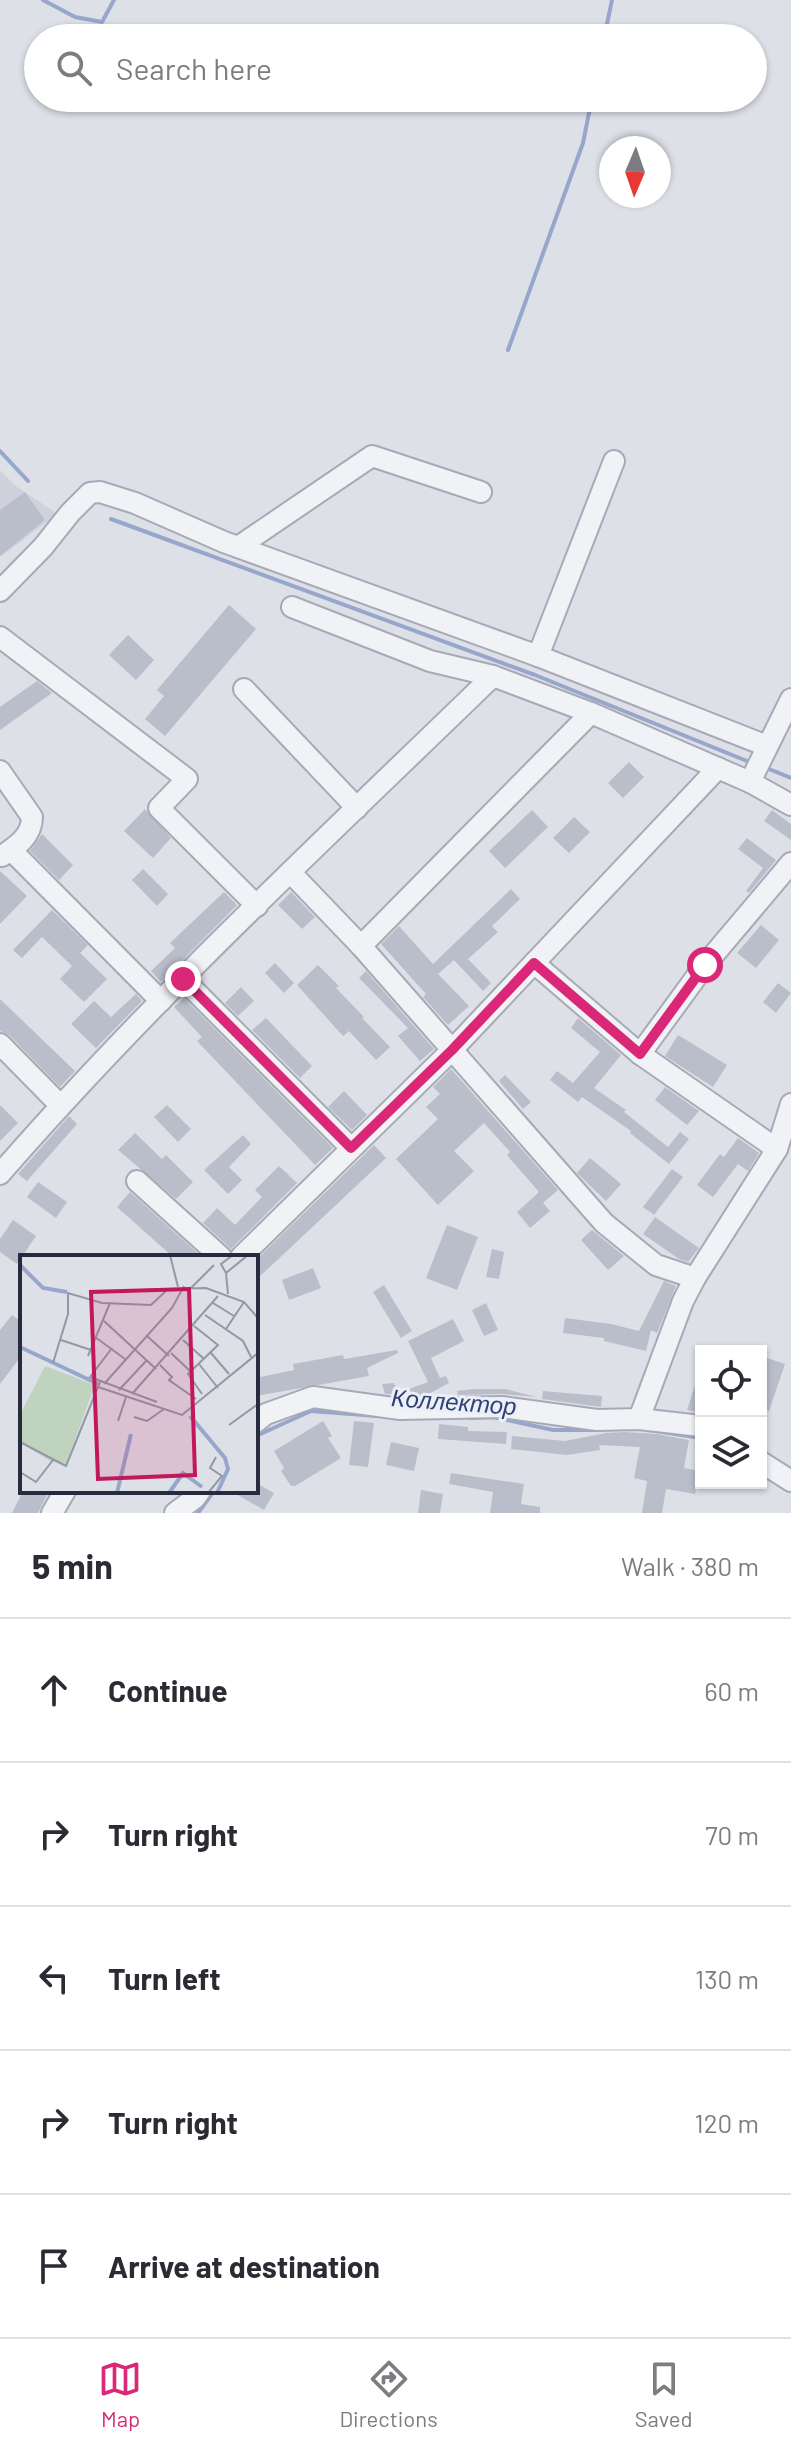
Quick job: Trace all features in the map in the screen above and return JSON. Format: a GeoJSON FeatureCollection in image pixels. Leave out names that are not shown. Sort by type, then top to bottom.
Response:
{"type":"FeatureCollection","features":[{"type":"Feature","properties":{"kind":"street"},"geometry":{"type":"LineString","coordinates":[[238,547],[372,456],[481,492]]}},
{"type":"Feature","properties":{"kind":"street"},"geometry":{"type":"LineString","coordinates":[[538,656],[614,461]]}},
{"type":"Feature","properties":{"kind":"street"},"geometry":{"type":"LineString","coordinates":[[0,591],[90,493],[100,492],[135,503],[238,547],[538,656],[758,765],[791,805]]}},
{"type":"Feature","properties":{"kind":"street"},"geometry":{"type":"LineString","coordinates":[[292,607],[430,661],[493,676],[591,713],[718,768],[758,765]]}},
{"type":"Feature","properties":{"kind":"street"},"geometry":{"type":"LineString","coordinates":[[0,637],[187,779],[159,808],[257,906]]}},
{"type":"Feature","properties":{"kind":"street"},"geometry":{"type":"LineString","coordinates":[[0,1174],[60,1105],[161,1001],[493,676]]}},
{"type":"Feature","properties":{"kind":"street"},"geometry":{"type":"LineString","coordinates":[[244,689],[357,808]]}},
{"type":"Feature","properties":{"kind":"street"},"geometry":{"type":"LineString","coordinates":[[758,765],[791,699]]}},
{"type":"Feature","properties":{"kind":"street"},"geometry":{"type":"LineString","coordinates":[[361,946],[591,713]]}},
{"type":"Feature","properties":{"kind":"street"},"geometry":{"type":"LineString","coordinates":[[243,1255],[452,1050],[718,768]]}},
{"type":"Feature","properties":{"kind":"street"},"geometry":{"type":"LineString","coordinates":[[0,771],[32,817],[28,834],[5,854],[161,1001]]}},
{"type":"Feature","properties":{"kind":"street"},"geometry":{"type":"LineString","coordinates":[[640,1054],[705,965],[791,863]]}},
{"type":"Feature","properties":{"kind":"street"},"geometry":{"type":"LineString","coordinates":[[291,873],[361,946],[604,1223],[656,1265],[695,1278]]}},
{"type":"Feature","properties":{"kind":"street"},"geometry":{"type":"LineString","coordinates":[[534,963],[640,1054],[777,1149]]}},
{"type":"Feature","properties":{"kind":"street"},"geometry":{"type":"LineString","coordinates":[[183,979],[351,1148]]}},
{"type":"Feature","properties":{"kind":"street"},"geometry":{"type":"LineString","coordinates":[[0,1044],[60,1105]]}},
{"type":"Feature","properties":{"kind":"street"},"geometry":{"type":"LineString","coordinates":[[639,1419],[683,1301],[777,1149],[791,1104]]}},
{"type":"Feature","properties":{"kind":"street"},"geometry":{"type":"LineString","coordinates":[[137,1181],[219,1255]]}},
{"type":"Feature","properties":{"kind":"street"},"geometry":{"type":"LineString","coordinates":[[258,1420],[266,1414],[313,1397],[400,1409],[502,1407],[597,1420],[639,1419],[695,1425]]}},
{"type":"Feature","properties":{"kind":"street"},"geometry":{"type":"LineString","coordinates":[[767,1466],[791,1481]]}},
{"type":"Feature","properties":{"kind":"street"},"geometry":{"type":"LineString","coordinates":[[52,1513],[64,1493]]}},
{"type":"Feature","properties":{"kind":"street"},"geometry":{"type":"LineString","coordinates":[[175,1513],[199,1493]]}},
{"type":"Feature","properties":{"kind":"shaded area"},"geometry":{"type":"Polygon","coordinates":[[[0,470],[17,487],[58,514],[0,557],[0,470]]]}},
{"type":"Feature","properties":{"kind":"building"},"geometry":{"type":"Polygon","coordinates":[[[25,492],[45,520],[0,556],[0,510],[25,492]]]}},
{"type":"Feature","properties":{"kind":"building"},"geometry":{"type":"Polygon","coordinates":[[[229,605],[256,629],[165,736],[145,719],[164,696],[157,690],[229,605]]]}},
{"type":"Feature","properties":{"kind":"building"},"geometry":{"type":"Polygon","coordinates":[[[128,635],[154,660],[136,680],[109,655],[128,635]]]}},
{"type":"Feature","properties":{"kind":"building"},"geometry":{"type":"Polygon","coordinates":[[[37,681],[52,693],[0,730],[0,707],[37,681]]]}},
{"type":"Feature","properties":{"kind":"building"},"geometry":{"type":"Polygon","coordinates":[[[629,762],[644,777],[623,798],[608,783],[629,762]]]}},
{"type":"Feature","properties":{"kind":"building"},"geometry":{"type":"Polygon","coordinates":[[[145,809],[171,838],[153,858],[124,831],[145,809]]]}},
{"type":"Feature","properties":{"kind":"building"},"geometry":{"type":"Polygon","coordinates":[[[532,810],[548,827],[505,868],[489,851],[532,810]]]}},
{"type":"Feature","properties":{"kind":"building"},"geometry":{"type":"Polygon","coordinates":[[[772,810],[791,824],[791,840],[764,821],[772,810]]]}},
{"type":"Feature","properties":{"kind":"building"},"geometry":{"type":"Polygon","coordinates":[[[574,817],[590,832],[569,853],[553,838],[574,817]]]}},
{"type":"Feature","properties":{"kind":"building"},"geometry":{"type":"Polygon","coordinates":[[[42,834],[73,865],[59,880],[30,851],[42,834]]]}},
{"type":"Feature","properties":{"kind":"building"},"geometry":{"type":"Polygon","coordinates":[[[747,838],[776,860],[749,893],[746,891],[763,868],[738,849],[747,838]]]}},
{"type":"Feature","properties":{"kind":"building"},"geometry":{"type":"Polygon","coordinates":[[[143,869],[168,894],[157,906],[132,880],[143,869]]]}},
{"type":"Feature","properties":{"kind":"building"},"geometry":{"type":"Polygon","coordinates":[[[0,871],[27,896],[0,924],[0,871]]]}},
{"type":"Feature","properties":{"kind":"building"},"geometry":{"type":"Polygon","coordinates":[[[511,889],[520,899],[492,926],[498,932],[468,959],[491,983],[483,991],[454,960],[438,974],[469,1006],[448,1025],[423,997],[426,994],[381,944],[399,926],[433,964],[511,889]]]}},
{"type":"Feature","properties":{"kind":"building"},"geometry":{"type":"Polygon","coordinates":[[[224,892],[237,905],[161,982],[151,971],[175,948],[170,943],[224,892]]]}},
{"type":"Feature","properties":{"kind":"building"},"geometry":{"type":"Polygon","coordinates":[[[291,892],[315,917],[302,929],[278,905],[291,892]]]}},
{"type":"Feature","properties":{"kind":"building"},"geometry":{"type":"Polygon","coordinates":[[[52,910],[88,945],[80,953],[107,979],[84,1002],[60,979],[72,966],[42,937],[22,958],[13,950],[52,910]]]}},
{"type":"Feature","properties":{"kind":"building"},"geometry":{"type":"Polygon","coordinates":[[[761,925],[779,940],[756,968],[737,953],[761,925]]]}},
{"type":"Feature","properties":{"kind":"building"},"geometry":{"type":"Polygon","coordinates":[[[275,963],[294,983],[284,993],[265,973],[275,963]]]}},
{"type":"Feature","properties":{"kind":"building"},"geometry":{"type":"Polygon","coordinates":[[[318,965],[390,1047],[376,1060],[349,1031],[343,1036],[297,985],[318,965]]]}},
{"type":"Feature","properties":{"kind":"building"},"geometry":{"type":"Polygon","coordinates":[[[366,971],[434,1049],[420,1061],[398,1036],[408,1028],[359,978],[366,971]]]}},
{"type":"Feature","properties":{"kind":"building"},"geometry":{"type":"Polygon","coordinates":[[[778,983],[791,993],[776,1013],[763,1002],[778,983]]]}},
{"type":"Feature","properties":{"kind":"building"},"geometry":{"type":"Polygon","coordinates":[[[241,987],[254,1001],[238,1016],[225,1003],[241,987]]]}},
{"type":"Feature","properties":{"kind":"building"},"geometry":{"type":"Polygon","coordinates":[[[136,994],[142,1001],[96,1048],[71,1024],[94,1001],[111,1017],[136,994]]]}},
{"type":"Feature","properties":{"kind":"building"},"geometry":{"type":"Polygon","coordinates":[[[184,998],[333,1148],[315,1165],[197,1041],[202,1037],[174,1007],[184,998]]]}},
{"type":"Feature","properties":{"kind":"building"},"geometry":{"type":"Polygon","coordinates":[[[0,999],[75,1071],[60,1087],[9,1035],[0,1031],[0,999]]]}},
{"type":"Feature","properties":{"kind":"building"},"geometry":{"type":"Polygon","coordinates":[[[266,1018],[312,1066],[300,1078],[252,1030],[266,1018]]]}},
{"type":"Feature","properties":{"kind":"building"},"geometry":{"type":"Polygon","coordinates":[[[578,1018],[621,1055],[594,1088],[626,1110],[624,1112],[668,1147],[680,1132],[689,1139],[669,1164],[631,1131],[582,1097],[578,1102],[550,1080],[557,1071],[573,1083],[600,1052],[571,1028],[578,1018]]]}},
{"type":"Feature","properties":{"kind":"building"},"geometry":{"type":"Polygon","coordinates":[[[678,1035],[727,1065],[713,1087],[665,1056],[678,1035]]]}},
{"type":"Feature","properties":{"kind":"building"},"geometry":{"type":"Polygon","coordinates":[[[451,1069],[558,1190],[543,1203],[550,1211],[530,1228],[517,1212],[539,1192],[484,1123],[454,1151],[474,1171],[438,1205],[396,1159],[438,1119],[426,1107],[440,1094],[433,1087],[451,1069]]]}},
{"type":"Feature","properties":{"kind":"building"},"geometry":{"type":"Polygon","coordinates":[[[505,1075],[531,1102],[523,1109],[499,1081],[505,1075]]]}},
{"type":"Feature","properties":{"kind":"building"},"geometry":{"type":"Polygon","coordinates":[[[665,1087],[699,1111],[687,1125],[655,1100],[665,1087]]]}},
{"type":"Feature","properties":{"kind":"building"},"geometry":{"type":"Polygon","coordinates":[[[344,1091],[367,1115],[352,1130],[328,1107],[344,1091]]]}},
{"type":"Feature","properties":{"kind":"building"},"geometry":{"type":"Polygon","coordinates":[[[0,1105],[18,1123],[0,1141],[0,1105]]]}},
{"type":"Feature","properties":{"kind":"building"},"geometry":{"type":"Polygon","coordinates":[[[167,1105],[191,1129],[178,1142],[154,1117],[167,1105]]]}},
{"type":"Feature","properties":{"kind":"building"},"geometry":{"type":"Polygon","coordinates":[[[69,1116],[77,1124],[27,1181],[18,1174],[69,1116]]]}},
{"type":"Feature","properties":{"kind":"building"},"geometry":{"type":"Polygon","coordinates":[[[135,1133],[162,1159],[166,1155],[193,1182],[176,1199],[118,1150],[135,1133]]]}},
{"type":"Feature","properties":{"kind":"building"},"geometry":{"type":"Polygon","coordinates":[[[243,1135],[251,1144],[229,1167],[242,1180],[228,1194],[204,1170],[243,1135]]]}},
{"type":"Feature","properties":{"kind":"building"},"geometry":{"type":"Polygon","coordinates":[[[738,1138],[759,1153],[748,1171],[738,1164],[713,1197],[697,1185],[720,1154],[724,1157],[738,1138]]]}},
{"type":"Feature","properties":{"kind":"building"},"geometry":{"type":"Polygon","coordinates":[[[374,1145],[386,1158],[258,1278],[258,1258],[374,1145]]]}},
{"type":"Feature","properties":{"kind":"building"},"geometry":{"type":"Polygon","coordinates":[[[590,1158],[621,1184],[606,1201],[577,1173],[590,1158]]]}},
{"type":"Feature","properties":{"kind":"building"},"geometry":{"type":"Polygon","coordinates":[[[279,1166],[297,1183],[231,1249],[203,1223],[217,1208],[235,1225],[262,1197],[255,1190],[279,1166]]]}},
{"type":"Feature","properties":{"kind":"building"},"geometry":{"type":"Polygon","coordinates":[[[672,1169],[683,1177],[654,1215],[643,1207],[672,1169]]]}},
{"type":"Feature","properties":{"kind":"building"},"geometry":{"type":"Polygon","coordinates":[[[38,1182],[67,1202],[56,1218],[27,1197],[38,1182]]]}},
{"type":"Feature","properties":{"kind":"building"},"geometry":{"type":"Polygon","coordinates":[[[130,1192],[200,1255],[171,1255],[117,1207],[130,1192]]]}},
{"type":"Feature","properties":{"kind":"building"},"geometry":{"type":"Polygon","coordinates":[[[655,1217],[699,1248],[688,1262],[643,1234],[655,1217]]]}},
{"type":"Feature","properties":{"kind":"building"},"geometry":{"type":"Polygon","coordinates":[[[13,1220],[36,1236],[20,1255],[17,1264],[0,1252],[0,1239],[13,1220]]]}},
{"type":"Feature","properties":{"kind":"building"},"geometry":{"type":"Polygon","coordinates":[[[447,1225],[478,1237],[457,1290],[426,1278],[447,1225]]]}},
{"type":"Feature","properties":{"kind":"building"},"geometry":{"type":"Polygon","coordinates":[[[592,1230],[624,1256],[608,1270],[581,1240],[592,1230]]]}},
{"type":"Feature","properties":{"kind":"building"},"geometry":{"type":"Polygon","coordinates":[[[492,1249],[504,1252],[499,1279],[486,1277],[492,1249]]]}},
{"type":"Feature","properties":{"kind":"building"},"geometry":{"type":"Polygon","coordinates":[[[313,1268],[321,1288],[289,1300],[282,1280],[313,1268]]]}},
{"type":"Feature","properties":{"kind":"building"},"geometry":{"type":"Polygon","coordinates":[[[664,1281],[676,1286],[657,1333],[651,1330],[646,1351],[604,1341],[604,1338],[563,1333],[565,1318],[639,1331],[664,1281]]]}},
{"type":"Feature","properties":{"kind":"building"},"geometry":{"type":"Polygon","coordinates":[[[384,1285],[412,1331],[401,1338],[373,1292],[384,1285]]]}},
{"type":"Feature","properties":{"kind":"building"},"geometry":{"type":"Polygon","coordinates":[[[486,1303],[498,1330],[484,1336],[472,1310],[486,1303]]]}},
{"type":"Feature","properties":{"kind":"building"},"geometry":{"type":"Polygon","coordinates":[[[12,1315],[20,1321],[20,1358],[0,1384],[0,1330],[12,1315]]]}},
{"type":"Feature","properties":{"kind":"building"},"geometry":{"type":"Polygon","coordinates":[[[453,1319],[464,1341],[431,1358],[440,1378],[446,1376],[449,1383],[425,1396],[385,1394],[382,1384],[394,1383],[398,1393],[428,1382],[408,1341],[453,1319]]]}},
{"type":"Feature","properties":{"kind":"building"},"geometry":{"type":"Polygon","coordinates":[[[397,1350],[398,1353],[367,1368],[369,1376],[258,1396],[258,1378],[294,1370],[293,1364],[343,1355],[344,1359],[397,1350]]]}},
{"type":"Feature","properties":{"kind":"building"},"geometry":{"type":"Polygon","coordinates":[[[767,1358],[785,1364],[767,1410],[767,1358]]]}},
{"type":"Feature","properties":{"kind":"building"},"geometry":{"type":"Polygon","coordinates":[[[695,1385],[695,1412],[687,1410],[695,1385]]]}},
{"type":"Feature","properties":{"kind":"building"},"geometry":{"type":"Polygon","coordinates":[[[505,1389],[537,1397],[458,1395],[457,1391],[505,1389]]]}},
{"type":"Feature","properties":{"kind":"building"},"geometry":{"type":"Polygon","coordinates":[[[543,1391],[602,1396],[601,1407],[542,1399],[543,1391]]]}},
{"type":"Feature","properties":{"kind":"building"},"geometry":{"type":"Polygon","coordinates":[[[323,1421],[332,1436],[328,1438],[341,1458],[291,1486],[281,1471],[284,1468],[274,1451],[323,1421]]]}},
{"type":"Feature","properties":{"kind":"building"},"geometry":{"type":"Polygon","coordinates":[[[354,1421],[374,1423],[368,1467],[349,1465],[354,1421]]]}},
{"type":"Feature","properties":{"kind":"building"},"geometry":{"type":"Polygon","coordinates":[[[439,1424],[468,1427],[468,1431],[507,1432],[506,1444],[438,1439],[439,1424]]]}},
{"type":"Feature","properties":{"kind":"building"},"geometry":{"type":"Polygon","coordinates":[[[606,1433],[657,1434],[689,1440],[684,1468],[695,1470],[695,1494],[666,1489],[662,1513],[642,1513],[647,1481],[634,1478],[640,1447],[599,1445],[600,1450],[567,1455],[511,1449],[512,1436],[565,1441],[606,1433]]]}},
{"type":"Feature","properties":{"kind":"building"},"geometry":{"type":"Polygon","coordinates":[[[391,1442],[419,1448],[414,1471],[386,1465],[391,1442]]]}},
{"type":"Feature","properties":{"kind":"building"},"geometry":{"type":"Polygon","coordinates":[[[451,1473],[524,1484],[521,1504],[540,1507],[540,1513],[490,1513],[493,1492],[449,1484],[451,1473]]]}},
{"type":"Feature","properties":{"kind":"building"},"geometry":{"type":"Polygon","coordinates":[[[258,1484],[274,1493],[264,1510],[234,1493],[258,1493],[258,1484]]]}},
{"type":"Feature","properties":{"kind":"building"},"geometry":{"type":"Polygon","coordinates":[[[421,1490],[443,1494],[440,1513],[418,1513],[421,1490]]]}},
{"type":"Feature","properties":{"kind":"building"},"geometry":{"type":"Polygon","coordinates":[[[22,1493],[48,1493],[38,1513],[12,1513],[22,1493]]]}},
{"type":"Feature","properties":{"kind":"waterway"},"geometry":{"type":"LineString","coordinates":[[43,0],[75,17],[102,22],[114,0]]}},
{"type":"Feature","properties":{"kind":"waterway"},"geometry":{"type":"LineString","coordinates":[[607,24],[612,0]]}},
{"type":"Feature","properties":{"kind":"waterway"},"geometry":{"type":"LineString","coordinates":[[508,350],[583,143],[589,112]]}},
{"type":"Feature","properties":{"kind":"waterway"},"geometry":{"type":"LineString","coordinates":[[0,451],[28,481]]}},
{"type":"Feature","properties":{"kind":"waterway"},"geometry":{"type":"LineString","coordinates":[[111,519],[535,675],[752,763]]}},
{"type":"Feature","properties":{"kind":"waterway"},"geometry":{"type":"LineString","coordinates":[[764,767],[791,778]]}},
{"type":"Feature","properties":{"kind":"waterway","name":"Коллектор"},"geometry":{"type":"LineString","coordinates":[[258,1435],[311,1411],[377,1416]]}},
{"type":"Feature","properties":{"kind":"waterway","name":"Коллектор"},"geometry":{"type":"LineString","coordinates":[[469,1418],[493,1417],[553,1430],[595,1430]]}},
{"type":"Feature","properties":{"kind":"waterway","name":"Коллектор"},"geometry":{"type":"LineString","coordinates":[[624,1429],[695,1437]]}},
{"type":"Feature","properties":{"kind":"waterway","name":"Коллектор"},"geometry":{"type":"LineString","coordinates":[[198,1513],[213,1493]]}},
{"type":"Feature","properties":{"kind":"route"},"geometry":{"type":"LineString","coordinates":[[183,979],[351,1148],[452,1050],[534,963],[640,1054],[705,965]]}}]}
